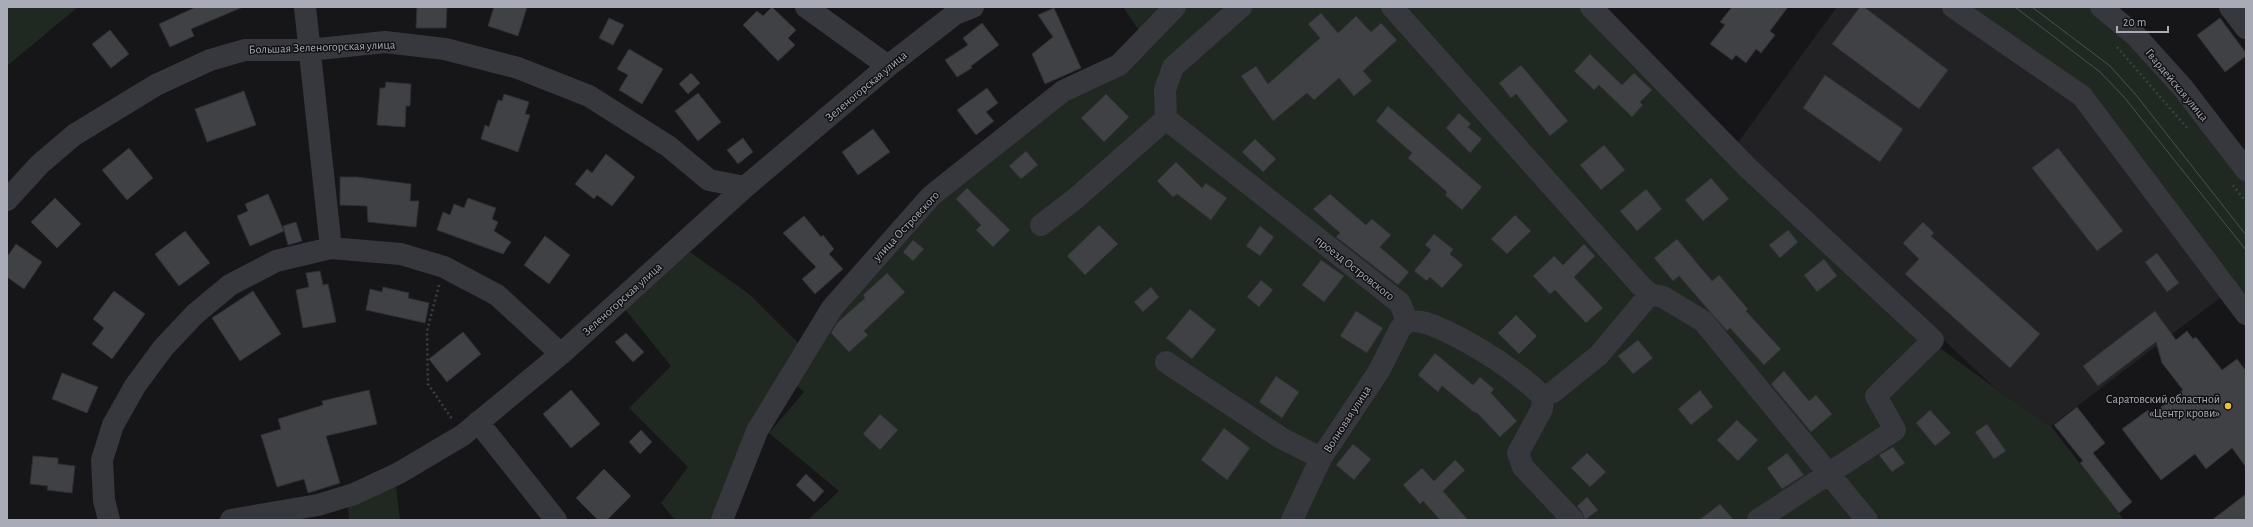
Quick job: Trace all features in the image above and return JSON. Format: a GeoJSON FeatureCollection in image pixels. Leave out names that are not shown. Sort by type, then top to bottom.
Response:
{"type":"FeatureCollection","features":[{"type":"Feature","properties":{"kind":"street"},"geometry":{"type":"LineString","coordinates":[[305,7],[331,248]]}},
{"type":"Feature","properties":{"kind":"street"},"geometry":{"type":"LineString","coordinates":[[806,7],[888,66]]}},
{"type":"Feature","properties":{"kind":"street","name":"Зеленогорская улица"},"geometry":{"type":"LineString","coordinates":[[231,520],[318,505],[354,494],[399,473],[470,429],[561,354],[745,187],[888,66],[955,14],[973,7]]}},
{"type":"Feature","properties":{"kind":"street","name":"улица Островского"},"geometry":{"type":"LineString","coordinates":[[722,520],[757,431],[832,308],[890,242],[931,196],[1063,92],[1119,65],[1175,7]]}},
{"type":"Feature","properties":{"kind":"street"},"geometry":{"type":"LineString","coordinates":[[1041,225],[1075,199],[1166,119],[1165,90],[1173,67],[1242,7]]}},
{"type":"Feature","properties":{"kind":"street"},"geometry":{"type":"LineString","coordinates":[[1392,7],[1650,294],[1663,297],[1703,321],[1867,520]]}},
{"type":"Feature","properties":{"kind":"street"},"geometry":{"type":"LineString","coordinates":[[1591,7],[1748,169],[1933,340],[1876,396],[1895,430],[1758,520]]}},
{"type":"Feature","properties":{"kind":"street"},"geometry":{"type":"LineString","coordinates":[[1953,7],[2082,96],[2246,314]]}},
{"type":"Feature","properties":{"kind":"street","name":"Гвардейская улица"},"geometry":{"type":"LineString","coordinates":[[2101,7],[2136,36],[2183,88],[2239,177]]}},
{"type":"Feature","properties":{"kind":"street"},"geometry":{"type":"LineString","coordinates":[[2230,7],[2246,28]]}},
{"type":"Feature","properties":{"kind":"street","name":"Большая Зеленогорская улица"},"geometry":{"type":"LineString","coordinates":[[7,200],[40,164],[74,136],[156,85],[210,60],[245,50],[309,50],[385,42],[445,49],[518,68],[589,96],[668,146],[709,180],[745,187]]}},
{"type":"Feature","properties":{"kind":"street","name":"проезд Островского"},"geometry":{"type":"LineString","coordinates":[[1166,119],[1400,303],[1407,321]]}},
{"type":"Feature","properties":{"kind":"street"},"geometry":{"type":"LineString","coordinates":[[109,520],[104,500],[102,460],[113,425],[135,386],[163,348],[195,314],[230,285],[276,260],[331,248],[401,254],[444,267],[496,295],[561,354]]}},
{"type":"Feature","properties":{"kind":"street"},"geometry":{"type":"LineString","coordinates":[[1543,397],[1553,392],[1599,356],[1650,294]]}},
{"type":"Feature","properties":{"kind":"street"},"geometry":{"type":"LineString","coordinates":[[1407,321],[1424,322],[1472,345],[1533,386],[1543,397],[1542,409],[1518,453],[1523,467],[1573,520]]}},
{"type":"Feature","properties":{"kind":"street","name":"Волновая улица"},"geometry":{"type":"LineString","coordinates":[[1292,520],[1321,458],[1379,371],[1400,329],[1407,321]]}},
{"type":"Feature","properties":{"kind":"street"},"geometry":{"type":"LineString","coordinates":[[1166,362],[1280,438],[1321,458]]}},
{"type":"Feature","properties":{"kind":"street"},"geometry":{"type":"LineString","coordinates":[[470,429],[556,520]]}},
{"type":"Feature","properties":{"kind":"path"},"geometry":{"type":"LineString","coordinates":[[2116,46],[2188,129]]}},
{"type":"Feature","properties":{"kind":"path"},"geometry":{"type":"LineString","coordinates":[[2239,177],[2246,202]]}},
{"type":"Feature","properties":{"kind":"path"},"geometry":{"type":"LineString","coordinates":[[444,267],[427,331],[428,384],[470,429]]}},
{"type":"Feature","properties":{"kind":"shaded area"},"geometry":{"type":"Polygon","coordinates":[[[7,7],[78,7],[7,66],[7,7]]]}},
{"type":"Feature","properties":{"kind":"shaded area"},"geometry":{"type":"Polygon","coordinates":[[[1123,7],[1168,7],[1142,35],[1123,7]]]}},
{"type":"Feature","properties":{"kind":"shaded area"},"geometry":{"type":"Polygon","coordinates":[[[1184,7],[1585,7],[1885,308],[1995,388],[2051,426],[2124,520],[808,520],[839,491],[769,433],[804,392],[792,382],[818,335],[923,212],[1184,7]]]}},
{"type":"Feature","properties":{"kind":"shaded area"},"geometry":{"type":"Polygon","coordinates":[[[1837,7],[1943,7],[2076,105],[2221,297],[2051,426],[1995,388],[1736,145],[1837,7]]]}},
{"type":"Feature","properties":{"kind":"shaded area"},"geometry":{"type":"Polygon","coordinates":[[[1971,7],[2088,7],[2122,35],[2174,93],[2246,182],[2246,302],[2086,91],[1971,7]]]}},
{"type":"Feature","properties":{"kind":"shaded area"},"geometry":{"type":"Polygon","coordinates":[[[690,252],[749,294],[799,344],[715,520],[675,520],[661,503],[688,467],[629,408],[671,366],[624,308],[690,252]]]}},
{"type":"Feature","properties":{"kind":"shaded area"},"geometry":{"type":"Polygon","coordinates":[[[396,486],[400,520],[349,520],[348,506],[396,486]]]}},
{"type":"Feature","properties":{"kind":"building"},"geometry":{"type":"Polygon","coordinates":[[[196,7],[243,7],[191,29],[194,36],[170,47],[159,24],[196,7]]]}},
{"type":"Feature","properties":{"kind":"building"},"geometry":{"type":"Polygon","coordinates":[[[417,7],[447,7],[446,28],[416,28],[417,7]]]}},
{"type":"Feature","properties":{"kind":"building"},"geometry":{"type":"Polygon","coordinates":[[[494,7],[527,7],[518,36],[488,26],[494,7]]]}},
{"type":"Feature","properties":{"kind":"building"},"geometry":{"type":"Polygon","coordinates":[[[772,7],[796,30],[788,38],[795,45],[778,61],[743,25],[757,11],[763,16],[772,7]]]}},
{"type":"Feature","properties":{"kind":"building"},"geometry":{"type":"Polygon","coordinates":[[[1732,7],[1788,7],[1770,31],[1775,35],[1761,53],[1756,49],[1746,63],[1736,55],[1732,60],[1710,44],[1725,25],[1720,22],[1732,7]]]}},
{"type":"Feature","properties":{"kind":"building"},"geometry":{"type":"Polygon","coordinates":[[[1860,7],[1864,7],[1948,70],[1919,109],[1832,44],[1860,7]]]}},
{"type":"Feature","properties":{"kind":"building"},"geometry":{"type":"Polygon","coordinates":[[[1054,8],[1081,68],[1045,84],[1032,54],[1053,37],[1038,15],[1054,8]]]}},
{"type":"Feature","properties":{"kind":"building"},"geometry":{"type":"Polygon","coordinates":[[[1321,13],[1338,33],[1356,16],[1371,32],[1381,23],[1397,40],[1363,71],[1372,81],[1354,96],[1339,78],[1314,100],[1307,93],[1273,121],[1241,76],[1256,66],[1268,84],[1320,38],[1308,24],[1321,13]]]}},
{"type":"Feature","properties":{"kind":"building"},"geometry":{"type":"Polygon","coordinates":[[[609,18],[624,25],[613,45],[599,38],[609,18]]]}},
{"type":"Feature","properties":{"kind":"building"},"geometry":{"type":"Polygon","coordinates":[[[2220,18],[2246,53],[2246,56],[2225,72],[2197,35],[2220,18]]]}},
{"type":"Feature","properties":{"kind":"building"},"geometry":{"type":"Polygon","coordinates":[[[982,23],[999,45],[971,66],[972,68],[957,77],[945,60],[968,45],[963,38],[982,23]]]}},
{"type":"Feature","properties":{"kind":"building"},"geometry":{"type":"Polygon","coordinates":[[[110,30],[129,54],[111,68],[92,44],[110,30]]]}},
{"type":"Feature","properties":{"kind":"building"},"geometry":{"type":"Polygon","coordinates":[[[629,49],[663,69],[642,104],[619,90],[628,75],[617,69],[629,49]]]}},
{"type":"Feature","properties":{"kind":"building"},"geometry":{"type":"Polygon","coordinates":[[[1590,54],[1622,85],[1634,73],[1652,90],[1640,102],[1643,105],[1632,117],[1599,85],[1594,90],[1574,71],[1590,54]]]}},
{"type":"Feature","properties":{"kind":"building"},"geometry":{"type":"Polygon","coordinates":[[[1521,65],[1568,121],[1550,136],[1516,94],[1511,98],[1499,83],[1521,65]]]}},
{"type":"Feature","properties":{"kind":"building"},"geometry":{"type":"Polygon","coordinates":[[[691,73],[700,83],[688,94],[679,84],[691,73]]]}},
{"type":"Feature","properties":{"kind":"building"},"geometry":{"type":"Polygon","coordinates":[[[1825,75],[1903,129],[1880,162],[1803,108],[1825,75]]]}},
{"type":"Feature","properties":{"kind":"building"},"geometry":{"type":"Polygon","coordinates":[[[386,82],[411,84],[410,106],[406,106],[405,127],[377,125],[380,88],[385,88],[386,82]]]}},
{"type":"Feature","properties":{"kind":"building"},"geometry":{"type":"Polygon","coordinates":[[[987,88],[998,103],[986,112],[994,121],[976,135],[957,110],[987,88]]]}},
{"type":"Feature","properties":{"kind":"building"},"geometry":{"type":"Polygon","coordinates":[[[244,91],[256,125],[207,142],[195,109],[244,91]]]}},
{"type":"Feature","properties":{"kind":"building"},"geometry":{"type":"Polygon","coordinates":[[[698,93],[721,122],[698,141],[675,111],[698,93]]]}},
{"type":"Feature","properties":{"kind":"building"},"geometry":{"type":"Polygon","coordinates":[[[504,94],[529,102],[525,114],[530,115],[518,152],[481,139],[485,125],[489,127],[498,100],[502,101],[504,94]]]}},
{"type":"Feature","properties":{"kind":"building"},"geometry":{"type":"Polygon","coordinates":[[[1106,94],[1129,117],[1104,142],[1081,118],[1106,94]]]}},
{"type":"Feature","properties":{"kind":"building"},"geometry":{"type":"Polygon","coordinates":[[[1388,106],[1482,187],[1462,210],[1445,195],[1447,192],[1408,158],[1412,153],[1376,121],[1388,106]]]}},
{"type":"Feature","properties":{"kind":"building"},"geometry":{"type":"Polygon","coordinates":[[[1459,113],[1471,124],[1468,127],[1482,139],[1470,153],[1446,128],[1459,113]]]}},
{"type":"Feature","properties":{"kind":"building"},"geometry":{"type":"Polygon","coordinates":[[[873,129],[890,152],[858,175],[842,152],[873,129]]]}},
{"type":"Feature","properties":{"kind":"building"},"geometry":{"type":"Polygon","coordinates":[[[743,138],[753,152],[738,164],[727,150],[743,138]]]}},
{"type":"Feature","properties":{"kind":"building"},"geometry":{"type":"Polygon","coordinates":[[[1255,139],[1276,159],[1263,172],[1242,152],[1255,139]]]}},
{"type":"Feature","properties":{"kind":"building"},"geometry":{"type":"Polygon","coordinates":[[[1604,145],[1625,170],[1601,190],[1580,165],[1604,145]]]}},
{"type":"Feature","properties":{"kind":"building"},"geometry":{"type":"Polygon","coordinates":[[[129,148],[153,178],[127,200],[102,170],[129,148]]]}},
{"type":"Feature","properties":{"kind":"building"},"geometry":{"type":"Polygon","coordinates":[[[2058,148],[2123,231],[2097,251],[2032,168],[2058,148]]]}},
{"type":"Feature","properties":{"kind":"building"},"geometry":{"type":"Polygon","coordinates":[[[1026,151],[1038,165],[1021,179],[1009,166],[1026,151]]]}},
{"type":"Feature","properties":{"kind":"building"},"geometry":{"type":"Polygon","coordinates":[[[606,154],[635,177],[612,206],[597,195],[594,199],[575,184],[587,169],[592,173],[606,154]]]}},
{"type":"Feature","properties":{"kind":"building"},"geometry":{"type":"Polygon","coordinates":[[[1176,162],[1202,188],[1206,183],[1227,198],[1211,220],[1177,194],[1173,197],[1157,181],[1176,162]]]}},
{"type":"Feature","properties":{"kind":"building"},"geometry":{"type":"Polygon","coordinates":[[[340,177],[357,177],[411,184],[410,201],[419,201],[416,227],[368,222],[367,206],[340,205],[340,177]]]}},
{"type":"Feature","properties":{"kind":"building"},"geometry":{"type":"Polygon","coordinates":[[[1711,178],[1729,199],[1703,221],[1685,200],[1711,178]]]}},
{"type":"Feature","properties":{"kind":"building"},"geometry":{"type":"Polygon","coordinates":[[[967,188],[1010,230],[993,247],[976,230],[981,225],[956,199],[967,188]]]}},
{"type":"Feature","properties":{"kind":"building"},"geometry":{"type":"Polygon","coordinates":[[[1646,189],[1662,209],[1637,231],[1620,211],[1646,189]]]}},
{"type":"Feature","properties":{"kind":"building"},"geometry":{"type":"Polygon","coordinates":[[[268,194],[284,231],[250,246],[237,216],[248,211],[245,204],[268,194]]]}},
{"type":"Feature","properties":{"kind":"building"},"geometry":{"type":"Polygon","coordinates":[[[1330,194],[1366,225],[1372,219],[1391,235],[1380,247],[1409,272],[1398,285],[1336,237],[1340,233],[1313,209],[1330,194]]]}},
{"type":"Feature","properties":{"kind":"building"},"geometry":{"type":"Polygon","coordinates":[[[55,198],[81,224],[57,248],[31,222],[55,198]]]}},
{"type":"Feature","properties":{"kind":"building"},"geometry":{"type":"Polygon","coordinates":[[[468,198],[496,208],[492,219],[498,222],[494,231],[511,242],[503,254],[437,230],[443,212],[450,215],[454,204],[464,208],[468,198]]]}},
{"type":"Feature","properties":{"kind":"building"},"geometry":{"type":"Polygon","coordinates":[[[1515,215],[1531,231],[1507,254],[1491,239],[1515,215]]]}},
{"type":"Feature","properties":{"kind":"building"},"geometry":{"type":"Polygon","coordinates":[[[804,216],[821,237],[823,235],[834,249],[829,254],[843,269],[815,294],[802,279],[816,267],[783,233],[804,216]]]}},
{"type":"Feature","properties":{"kind":"building"},"geometry":{"type":"Polygon","coordinates":[[[296,222],[302,241],[288,245],[283,226],[296,222]]]}},
{"type":"Feature","properties":{"kind":"building"},"geometry":{"type":"Polygon","coordinates":[[[1923,222],[1934,233],[1931,236],[2040,334],[2010,368],[1905,274],[1919,259],[1903,243],[1923,222]]]}},
{"type":"Feature","properties":{"kind":"building"},"geometry":{"type":"Polygon","coordinates":[[[1099,225],[1118,244],[1085,275],[1067,256],[1099,225]]]}},
{"type":"Feature","properties":{"kind":"building"},"geometry":{"type":"Polygon","coordinates":[[[1260,226],[1274,237],[1260,256],[1246,246],[1260,226]]]}},
{"type":"Feature","properties":{"kind":"building"},"geometry":{"type":"Polygon","coordinates":[[[1788,230],[1798,242],[1780,258],[1769,245],[1788,230]]]}},
{"type":"Feature","properties":{"kind":"building"},"geometry":{"type":"Polygon","coordinates":[[[185,231],[210,263],[179,286],[155,254],[185,231]]]}},
{"type":"Feature","properties":{"kind":"building"},"geometry":{"type":"Polygon","coordinates":[[[1434,234],[1453,249],[1450,254],[1463,265],[1442,288],[1430,277],[1427,281],[1414,271],[1431,250],[1425,245],[1434,234]]]}},
{"type":"Feature","properties":{"kind":"building"},"geometry":{"type":"Polygon","coordinates":[[[545,236],[570,255],[549,284],[524,265],[545,236]]]}},
{"type":"Feature","properties":{"kind":"building"},"geometry":{"type":"Polygon","coordinates":[[[1677,239],[1712,281],[1719,275],[1748,309],[1746,311],[1781,349],[1764,365],[1730,328],[1727,331],[1679,276],[1673,281],[1654,258],[1677,239]]]}},
{"type":"Feature","properties":{"kind":"building"},"geometry":{"type":"Polygon","coordinates":[[[913,240],[924,249],[913,261],[903,252],[913,240]]]}},
{"type":"Feature","properties":{"kind":"building"},"geometry":{"type":"Polygon","coordinates":[[[16,244],[42,262],[24,289],[7,277],[7,257],[16,244]]]}},
{"type":"Feature","properties":{"kind":"building"},"geometry":{"type":"Polygon","coordinates":[[[1584,244],[1595,256],[1574,277],[1603,308],[1586,323],[1555,290],[1550,294],[1533,276],[1554,256],[1563,265],[1584,244]]]}},
{"type":"Feature","properties":{"kind":"building"},"geometry":{"type":"Polygon","coordinates":[[[2157,253],[2179,283],[2167,292],[2145,262],[2157,253]]]}},
{"type":"Feature","properties":{"kind":"building"},"geometry":{"type":"Polygon","coordinates":[[[1824,259],[1837,276],[1817,292],[1804,275],[1824,259]]]}},
{"type":"Feature","properties":{"kind":"building"},"geometry":{"type":"Polygon","coordinates":[[[1321,260],[1344,276],[1324,302],[1302,285],[1321,260]]]}},
{"type":"Feature","properties":{"kind":"building"},"geometry":{"type":"Polygon","coordinates":[[[320,271],[323,285],[328,284],[336,322],[303,328],[296,290],[309,287],[306,273],[320,271]]]}},
{"type":"Feature","properties":{"kind":"building"},"geometry":{"type":"Polygon","coordinates":[[[887,273],[905,292],[864,331],[868,335],[849,352],[831,333],[837,323],[865,298],[863,295],[887,273]]]}},
{"type":"Feature","properties":{"kind":"building"},"geometry":{"type":"Polygon","coordinates":[[[1261,280],[1273,290],[1259,307],[1247,297],[1261,280]]]}},
{"type":"Feature","properties":{"kind":"building"},"geometry":{"type":"Polygon","coordinates":[[[383,287],[409,293],[408,298],[429,303],[425,323],[366,310],[370,289],[382,292],[383,287]]]}},
{"type":"Feature","properties":{"kind":"building"},"geometry":{"type":"Polygon","coordinates":[[[1151,287],[1159,297],[1143,312],[1134,302],[1151,287]]]}},
{"type":"Feature","properties":{"kind":"building"},"geometry":{"type":"Polygon","coordinates":[[[114,291],[145,314],[112,359],[92,344],[104,328],[93,319],[114,291]]]}},
{"type":"Feature","properties":{"kind":"building"},"geometry":{"type":"Polygon","coordinates":[[[253,291],[281,334],[240,361],[212,318],[253,291]]]}},
{"type":"Feature","properties":{"kind":"building"},"geometry":{"type":"Polygon","coordinates":[[[1190,309],[1216,330],[1192,359],[1166,338],[1190,309]]]}},
{"type":"Feature","properties":{"kind":"building"},"geometry":{"type":"Polygon","coordinates":[[[1356,311],[1383,328],[1367,353],[1340,336],[1356,311]]]}},
{"type":"Feature","properties":{"kind":"building"},"geometry":{"type":"Polygon","coordinates":[[[2155,311],[2176,340],[2187,331],[2193,339],[2196,337],[2222,370],[2237,359],[2246,371],[2246,467],[2232,448],[2206,469],[2195,454],[2161,480],[2122,429],[2148,410],[2151,415],[2183,390],[2162,363],[2156,342],[2098,386],[2083,366],[2155,311]]]}},
{"type":"Feature","properties":{"kind":"building"},"geometry":{"type":"Polygon","coordinates":[[[1516,315],[1537,336],[1519,354],[1498,333],[1516,315]]]}},
{"type":"Feature","properties":{"kind":"building"},"geometry":{"type":"Polygon","coordinates":[[[463,332],[481,354],[447,382],[429,359],[463,332]]]}},
{"type":"Feature","properties":{"kind":"building"},"geometry":{"type":"Polygon","coordinates":[[[626,333],[644,352],[633,362],[615,342],[626,333]]]}},
{"type":"Feature","properties":{"kind":"building"},"geometry":{"type":"Polygon","coordinates":[[[1638,340],[1653,358],[1633,374],[1618,356],[1638,340]]]}},
{"type":"Feature","properties":{"kind":"building"},"geometry":{"type":"Polygon","coordinates":[[[1435,353],[1473,385],[1480,377],[1494,389],[1491,393],[1517,421],[1500,437],[1476,412],[1475,413],[1442,386],[1438,392],[1418,375],[1435,353]]]}},
{"type":"Feature","properties":{"kind":"building"},"geometry":{"type":"Polygon","coordinates":[[[1784,371],[1809,401],[1816,395],[1832,414],[1811,432],[1771,384],[1784,371]]]}},
{"type":"Feature","properties":{"kind":"building"},"geometry":{"type":"Polygon","coordinates":[[[62,373],[98,387],[87,413],[52,399],[62,373]]]}},
{"type":"Feature","properties":{"kind":"building"},"geometry":{"type":"Polygon","coordinates":[[[1276,376],[1299,392],[1282,418],[1259,402],[1276,376]]]}},
{"type":"Feature","properties":{"kind":"building"},"geometry":{"type":"Polygon","coordinates":[[[369,390],[377,424],[326,436],[340,483],[308,493],[304,479],[277,487],[261,435],[281,429],[278,419],[323,405],[322,401],[369,390]]]}},
{"type":"Feature","properties":{"kind":"building"},"geometry":{"type":"Polygon","coordinates":[[[571,390],[600,424],[571,448],[543,414],[571,390]]]}},
{"type":"Feature","properties":{"kind":"building"},"geometry":{"type":"Polygon","coordinates":[[[1700,390],[1713,407],[1691,425],[1678,409],[1700,390]]]}},
{"type":"Feature","properties":{"kind":"building"},"geometry":{"type":"Polygon","coordinates":[[[2077,407],[2105,443],[2093,453],[2132,502],[2119,513],[2080,463],[2083,461],[2054,425],[2077,407]]]}},
{"type":"Feature","properties":{"kind":"building"},"geometry":{"type":"Polygon","coordinates":[[[1930,410],[1951,433],[1935,446],[1916,423],[1930,410]]]}},
{"type":"Feature","properties":{"kind":"building"},"geometry":{"type":"Polygon","coordinates":[[[880,414],[898,430],[880,450],[863,434],[880,414]]]}},
{"type":"Feature","properties":{"kind":"building"},"geometry":{"type":"Polygon","coordinates":[[[1737,420],[1758,440],[1738,461],[1717,440],[1737,420]]]}},
{"type":"Feature","properties":{"kind":"building"},"geometry":{"type":"Polygon","coordinates":[[[1987,424],[2006,451],[1994,459],[1975,432],[1987,424]]]}},
{"type":"Feature","properties":{"kind":"building"},"geometry":{"type":"Polygon","coordinates":[[[1224,428],[1250,448],[1227,480],[1201,460],[1224,428]]]}},
{"type":"Feature","properties":{"kind":"building"},"geometry":{"type":"Polygon","coordinates":[[[641,430],[652,442],[640,454],[629,442],[641,430]]]}},
{"type":"Feature","properties":{"kind":"building"},"geometry":{"type":"Polygon","coordinates":[[[1353,444],[1371,459],[1354,480],[1336,465],[1353,444]]]}},
{"type":"Feature","properties":{"kind":"building"},"geometry":{"type":"Polygon","coordinates":[[[1893,447],[1905,463],[1892,472],[1879,455],[1893,447]]]}},
{"type":"Feature","properties":{"kind":"building"},"geometry":{"type":"Polygon","coordinates":[[[1587,453],[1606,472],[1590,487],[1571,468],[1587,453]]]}},
{"type":"Feature","properties":{"kind":"building"},"geometry":{"type":"Polygon","coordinates":[[[1787,453],[1804,475],[1782,489],[1767,468],[1787,453]]]}},
{"type":"Feature","properties":{"kind":"building"},"geometry":{"type":"Polygon","coordinates":[[[33,456],[58,458],[58,464],[75,466],[72,493],[47,490],[48,486],[30,484],[33,456]]]}},
{"type":"Feature","properties":{"kind":"building"},"geometry":{"type":"Polygon","coordinates":[[[1455,460],[1465,470],[1443,491],[1468,520],[1440,520],[1423,501],[1420,504],[1403,485],[1422,468],[1434,481],[1455,460]]]}},
{"type":"Feature","properties":{"kind":"building"},"geometry":{"type":"Polygon","coordinates":[[[604,469],[631,496],[607,520],[598,520],[576,498],[604,469]]]}},
{"type":"Feature","properties":{"kind":"building"},"geometry":{"type":"Polygon","coordinates":[[[806,474],[824,491],[814,502],[796,485],[806,474]]]}},
{"type":"Feature","properties":{"kind":"building"},"geometry":{"type":"Polygon","coordinates":[[[2246,494],[2246,520],[2212,520],[2246,494]]]}},
{"type":"Feature","properties":{"kind":"building"},"geometry":{"type":"Polygon","coordinates":[[[1587,497],[1598,510],[1585,520],[1582,512],[1577,506],[1587,497]]]}},
{"type":"Feature","properties":{"kind":"building"},"geometry":{"type":"Polygon","coordinates":[[[1720,504],[1734,520],[1699,520],[1720,504]]]}},
{"type":"Feature","properties":{"kind":"tram line"},"geometry":{"type":"LineString","coordinates":[[2015,7],[2100,72],[2124,97],[2246,250]]}},
{"type":"Feature","properties":{"kind":"tram line"},"geometry":{"type":"LineString","coordinates":[[2032,7],[2110,66],[2136,95],[2246,235]]}},
{"type":"Feature","properties":{"kind":"place","name":"Саратовский областной «Центр крови»"},"geometry":{"type":"Point","coordinates":[2228,406]}}]}
